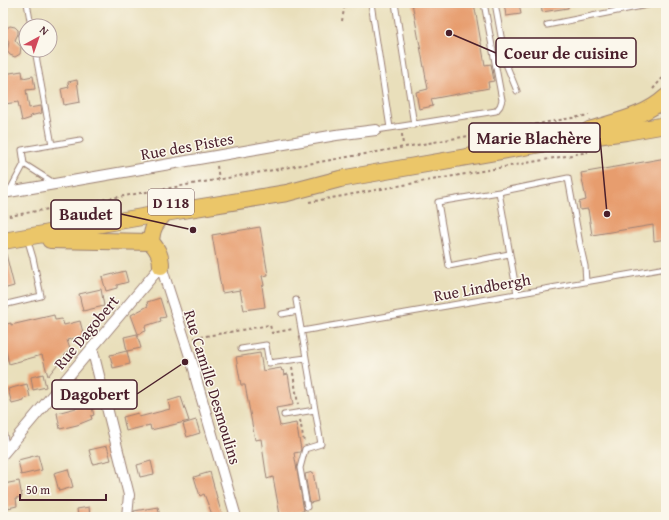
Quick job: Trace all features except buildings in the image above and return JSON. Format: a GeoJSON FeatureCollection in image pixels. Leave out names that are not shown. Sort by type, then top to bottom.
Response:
{"type":"FeatureCollection","features":[{"type":"Feature","properties":{"kind":"main road","name":"D 118"},"geometry":{"type":"LineString","coordinates":[[553,142],[627,118],[655,107],[659,94]]}},
{"type":"Feature","properties":{"kind":"main road","name":"D 118"},"geometry":{"type":"LineString","coordinates":[[3,231],[284,184],[340,179],[553,142],[666,125]]}},
{"type":"Feature","properties":{"kind":"main road","name":"D 118"},"geometry":{"type":"LineString","coordinates":[[3,241],[165,212],[287,193],[340,179]]}},
{"type":"Feature","properties":{"kind":"main road"},"geometry":{"type":"LineString","coordinates":[[161,266],[161,258],[158,250],[151,242],[151,232],[153,226],[165,212]]}},
{"type":"Feature","properties":{"kind":"main road"},"geometry":{"type":"LineString","coordinates":[[26,237],[44,240],[151,242]]}},
{"type":"Feature","properties":{"kind":"street","name":"Rue des Pistes"},"geometry":{"type":"LineString","coordinates":[[6,193],[376,130]]}},
{"type":"Feature","properties":{"kind":"street","name":"Rue Camille Desmoulins"},"geometry":{"type":"LineString","coordinates":[[161,266],[185,339],[236,517]]}},
{"type":"Feature","properties":{"kind":"street","name":"Rue Dagobert"},"geometry":{"type":"LineString","coordinates":[[5,452],[161,266]]}},
{"type":"Feature","properties":{"kind":"street"},"geometry":{"type":"LineString","coordinates":[[92,348],[129,495],[127,517]]}},
{"type":"Feature","properties":{"kind":"lane"},"geometry":{"type":"LineString","coordinates":[[27,3],[30,18]]}},
{"type":"Feature","properties":{"kind":"lane"},"geometry":{"type":"LineString","coordinates":[[371,3],[390,128]]}},
{"type":"Feature","properties":{"kind":"lane"},"geometry":{"type":"LineString","coordinates":[[395,3],[414,125]]}},
{"type":"Feature","properties":{"kind":"lane"},"geometry":{"type":"LineString","coordinates":[[376,130],[496,111],[502,100],[484,3]]}},
{"type":"Feature","properties":{"kind":"lane"},"geometry":{"type":"LineString","coordinates":[[495,3],[506,64],[517,91]]}},
{"type":"Feature","properties":{"kind":"lane"},"geometry":{"type":"LineString","coordinates":[[547,25],[657,3]]}},
{"type":"Feature","properties":{"kind":"lane"},"geometry":{"type":"LineString","coordinates":[[36,58],[52,145]]}},
{"type":"Feature","properties":{"kind":"lane"},"geometry":{"type":"LineString","coordinates":[[6,193],[24,164],[22,150],[80,140]]}},
{"type":"Feature","properties":{"kind":"lane"},"geometry":{"type":"LineString","coordinates":[[24,164],[56,184]]}},
{"type":"Feature","properties":{"kind":"lane"},"geometry":{"type":"LineString","coordinates":[[509,254],[449,266],[438,202],[499,192],[568,178],[585,266],[586,282]]}},
{"type":"Feature","properties":{"kind":"lane"},"geometry":{"type":"LineString","coordinates":[[499,192],[516,294]]}},
{"type":"Feature","properties":{"kind":"lane"},"geometry":{"type":"LineString","coordinates":[[3,305],[41,296],[33,258],[26,237]]}},
{"type":"Feature","properties":{"kind":"lane","name":"Rue Lindbergh"},"geometry":{"type":"LineString","coordinates":[[301,329],[666,268]]}},
{"type":"Feature","properties":{"kind":"lane"},"geometry":{"type":"LineString","coordinates":[[296,300],[321,444],[305,449],[300,468],[307,507]]}},
{"type":"Feature","properties":{"kind":"lane"},"geometry":{"type":"LineString","coordinates":[[282,314],[298,311]]}},
{"type":"Feature","properties":{"kind":"lane"},"geometry":{"type":"LineString","coordinates":[[241,349],[266,345],[269,363],[306,358]]}},
{"type":"Feature","properties":{"kind":"lane"},"geometry":{"type":"LineString","coordinates":[[284,416],[315,410]]}},
{"type":"Feature","properties":{"kind":"lane"},"geometry":{"type":"LineString","coordinates":[[3,431],[5,452]]}},
{"type":"Feature","properties":{"kind":"path"},"geometry":{"type":"LineString","coordinates":[[342,21],[345,3]]}},
{"type":"Feature","properties":{"kind":"path"},"geometry":{"type":"LineString","coordinates":[[659,94],[666,74]]}},
{"type":"Feature","properties":{"kind":"path"},"geometry":{"type":"LineString","coordinates":[[3,217],[591,114]]}},
{"type":"Feature","properties":{"kind":"path"},"geometry":{"type":"LineString","coordinates":[[401,127],[403,146]]}},
{"type":"Feature","properties":{"kind":"path"},"geometry":{"type":"LineString","coordinates":[[185,339],[270,325],[272,333],[301,329]]}},
{"type":"Feature","properties":{"kind":"place","name":"Coeur de cuisine"},"geometry":{"type":"Point","coordinates":[449,33]}},
{"type":"Feature","properties":{"kind":"place","name":"Marie Blachère"},"geometry":{"type":"Point","coordinates":[607,214]}},
{"type":"Feature","properties":{"kind":"place","name":"Baudet"},"geometry":{"type":"Point","coordinates":[193,230]}},
{"type":"Feature","properties":{"kind":"place","name":"Dagobert"},"geometry":{"type":"Point","coordinates":[185,362]}}]}
